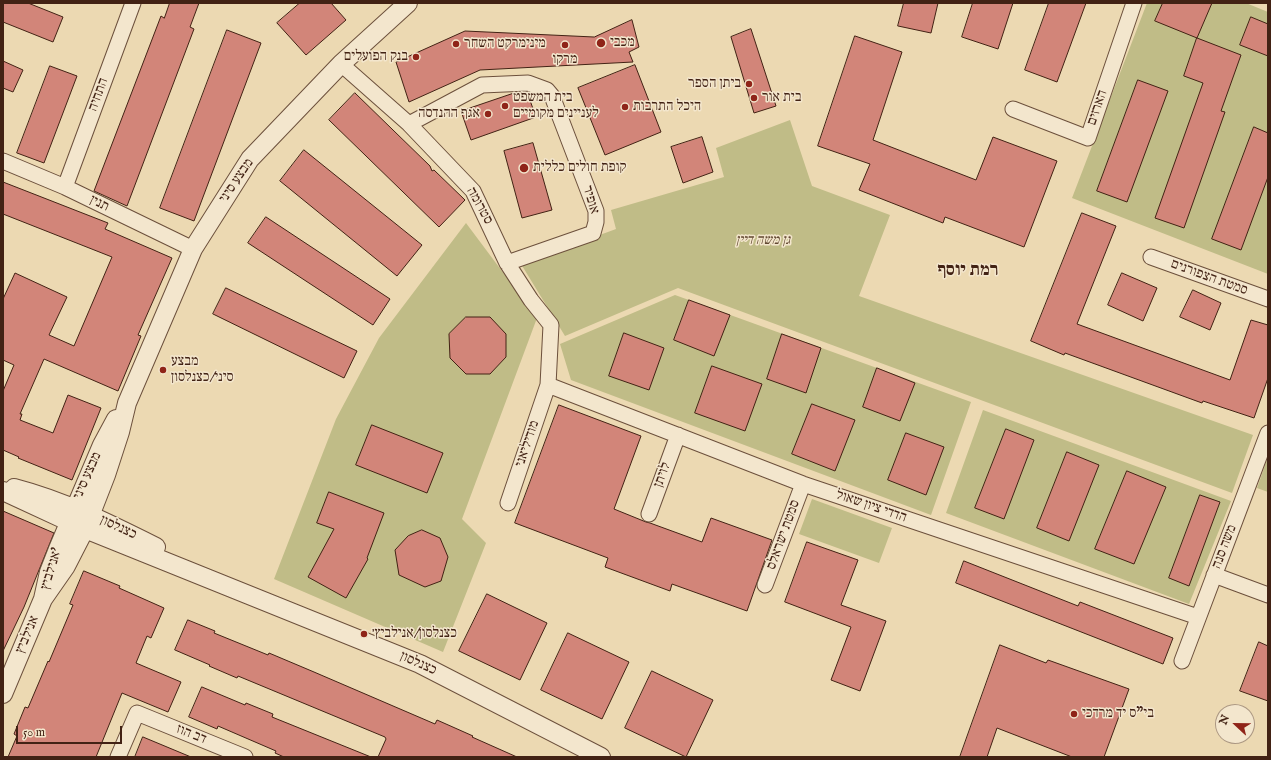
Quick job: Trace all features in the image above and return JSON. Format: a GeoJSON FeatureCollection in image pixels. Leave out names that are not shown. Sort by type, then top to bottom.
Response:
{"type":"FeatureCollection","features":[{"type":"Feature","properties":{"kind":"street","name":"התחיה"},"geometry":{"type":"LineString","coordinates":[[65,187],[133,3]]}},
{"type":"Feature","properties":{"kind":"street","name":"מבצע סיני"},"geometry":{"type":"LineString","coordinates":[[79,519],[102,445],[113,424],[127,403],[193,249],[250,159],[341,64],[408,3]]}},
{"type":"Feature","properties":{"kind":"street","name":"הארזים"},"geometry":{"type":"LineString","coordinates":[[1013,109],[1088,138],[1134,3]]}},
{"type":"Feature","properties":{"kind":"street","name":"סטרומה"},"geometry":{"type":"LineString","coordinates":[[341,64],[409,124],[473,191],[507,263],[531,300],[551,325],[548,385]]}},
{"type":"Feature","properties":{"kind":"street","name":"אופיר"},"geometry":{"type":"LineString","coordinates":[[409,124],[482,85],[528,83],[547,90],[552,96],[596,211],[596,222],[593,233],[507,263]]}},
{"type":"Feature","properties":{"kind":"street","name":"תנין"},"geometry":{"type":"LineString","coordinates":[[3,161],[65,187],[193,249]]}},
{"type":"Feature","properties":{"kind":"street","name":"סמטת הצפורנים"},"geometry":{"type":"LineString","coordinates":[[1151,257],[1268,298]]}},
{"type":"Feature","properties":{"kind":"street","name":"הדדי ציון שאול"},"geometry":{"type":"LineString","coordinates":[[548,385],[803,484],[1198,617]]}},
{"type":"Feature","properties":{"kind":"street","name":"מודיליאני"},"geometry":{"type":"LineString","coordinates":[[508,503],[548,385]]}},
{"type":"Feature","properties":{"kind":"street","name":"משה סנה"},"geometry":{"type":"LineString","coordinates":[[1182,661],[1268,433]]}},
{"type":"Feature","properties":{"kind":"street","name":"לויתן"},"geometry":{"type":"LineString","coordinates":[[649,514],[678,435]]}},
{"type":"Feature","properties":{"kind":"street","name":"סמטת ישראלס"},"geometry":{"type":"LineString","coordinates":[[765,585],[803,484]]}},
{"type":"Feature","properties":{"kind":"street","name":"כצנלסון"},"geometry":{"type":"LineString","coordinates":[[3,485],[48,498],[79,519]]}},
{"type":"Feature","properties":{"kind":"street","name":"כצנלסון"},"geometry":{"type":"LineString","coordinates":[[3,491],[79,519],[227,586],[420,664],[601,757]]}},
{"type":"Feature","properties":{"kind":"street","name":"אנילביץ'"},"geometry":{"type":"LineString","coordinates":[[43,599],[49,572],[79,519]]}},
{"type":"Feature","properties":{"kind":"street"},"geometry":{"type":"LineString","coordinates":[[1214,575],[1268,595]]}},
{"type":"Feature","properties":{"kind":"street","name":"אנילביץ"},"geometry":{"type":"LineString","coordinates":[[3,694],[43,599]]}},
{"type":"Feature","properties":{"kind":"street","name":"דב הוז"},"geometry":{"type":"LineString","coordinates":[[118,757],[137,713],[245,757]]}},
{"type":"Feature","properties":{"kind":"green space"},"geometry":{"type":"Polygon","coordinates":[[[1147,3],[1246,3],[1268,12],[1268,274],[1072,198],[1147,3]]]}},
{"type":"Feature","properties":{"kind":"green space","name":"גן משה דיין"},"geometry":{"type":"Polygon","coordinates":[[[790,120],[812,186],[890,215],[859,296],[1253,435],[1232,493],[678,288],[565,336],[521,264],[616,229],[611,210],[724,177],[716,148],[790,120]]]}},
{"type":"Feature","properties":{"kind":"green space"},"geometry":{"type":"Polygon","coordinates":[[[466,223],[537,318],[462,519],[486,543],[443,652],[274,579],[336,419],[379,338],[466,223]]]}},
{"type":"Feature","properties":{"kind":"green space"},"geometry":{"type":"Polygon","coordinates":[[[675,295],[971,402],[931,515],[571,380],[560,344],[675,295]]]}},
{"type":"Feature","properties":{"kind":"green space"},"geometry":{"type":"Polygon","coordinates":[[[983,410],[1231,501],[1189,604],[946,513],[983,410]]]}},
{"type":"Feature","properties":{"kind":"green space"},"geometry":{"type":"Polygon","coordinates":[[[1268,457],[1268,492],[1257,488],[1268,457]]]}},
{"type":"Feature","properties":{"kind":"green space"},"geometry":{"type":"Polygon","coordinates":[[[812,499],[892,528],[879,563],[799,534],[812,499]]]}},
{"type":"Feature","properties":{"kind":"building"},"geometry":{"type":"Polygon","coordinates":[[[3,3],[28,3],[63,17],[53,42],[3,22],[3,3]]]}},
{"type":"Feature","properties":{"kind":"building"},"geometry":{"type":"Polygon","coordinates":[[[170,3],[199,3],[190,27],[194,29],[127,206],[94,191],[161,16],[164,18],[170,3]]]}},
{"type":"Feature","properties":{"kind":"building"},"geometry":{"type":"Polygon","coordinates":[[[300,3],[331,3],[346,20],[306,55],[277,23],[300,3]]]}},
{"type":"Feature","properties":{"kind":"building"},"geometry":{"type":"Polygon","coordinates":[[[904,3],[938,3],[931,33],[898,26],[904,3]]]}},
{"type":"Feature","properties":{"kind":"building"},"geometry":{"type":"Polygon","coordinates":[[[973,3],[1013,3],[998,49],[962,37],[973,3]]]}},
{"type":"Feature","properties":{"kind":"building"},"geometry":{"type":"Polygon","coordinates":[[[1049,3],[1086,3],[1057,82],[1025,70],[1049,3]]]}},
{"type":"Feature","properties":{"kind":"building"},"geometry":{"type":"Polygon","coordinates":[[[1163,3],[1212,3],[1197,38],[1155,21],[1163,3]]]}},
{"type":"Feature","properties":{"kind":"building"},"geometry":{"type":"Polygon","coordinates":[[[1251,17],[1268,24],[1268,56],[1240,45],[1251,17]]]}},
{"type":"Feature","properties":{"kind":"building"},"geometry":{"type":"Polygon","coordinates":[[[632,20],[639,47],[629,52],[633,62],[480,70],[409,102],[396,62],[465,31],[594,37],[632,20]]]}},
{"type":"Feature","properties":{"kind":"building"},"geometry":{"type":"Polygon","coordinates":[[[751,29],[776,106],[754,113],[731,37],[751,29]]]}},
{"type":"Feature","properties":{"kind":"building"},"geometry":{"type":"Polygon","coordinates":[[[227,30],[261,43],[194,221],[160,208],[227,30]]]}},
{"type":"Feature","properties":{"kind":"building"},"geometry":{"type":"Polygon","coordinates":[[[855,36],[902,52],[873,140],[976,180],[993,137],[1057,161],[1024,247],[945,217],[943,223],[859,190],[870,164],[818,146],[855,36]]]}},
{"type":"Feature","properties":{"kind":"building"},"geometry":{"type":"Polygon","coordinates":[[[1197,38],[1241,55],[1221,111],[1225,112],[1184,228],[1155,218],[1203,83],[1184,76],[1197,38]]]}},
{"type":"Feature","properties":{"kind":"building"},"geometry":{"type":"Polygon","coordinates":[[[3,61],[23,70],[13,92],[3,88],[3,61]]]}},
{"type":"Feature","properties":{"kind":"building"},"geometry":{"type":"Polygon","coordinates":[[[635,65],[661,132],[605,155],[578,88],[635,65]]]}},
{"type":"Feature","properties":{"kind":"building"},"geometry":{"type":"Polygon","coordinates":[[[50,66],[77,76],[44,163],[17,153],[50,66]]]}},
{"type":"Feature","properties":{"kind":"building"},"geometry":{"type":"Polygon","coordinates":[[[1138,80],[1168,91],[1127,202],[1097,191],[1138,80]]]}},
{"type":"Feature","properties":{"kind":"building"},"geometry":{"type":"Polygon","coordinates":[[[527,92],[536,117],[471,140],[461,111],[514,93],[527,92]]]}},
{"type":"Feature","properties":{"kind":"building"},"geometry":{"type":"Polygon","coordinates":[[[355,93],[430,166],[432,171],[434,170],[465,200],[439,227],[329,120],[355,93]]]}},
{"type":"Feature","properties":{"kind":"building"},"geometry":{"type":"Polygon","coordinates":[[[1254,127],[1268,133],[1268,177],[1241,250],[1212,239],[1254,127]]]}},
{"type":"Feature","properties":{"kind":"building"},"geometry":{"type":"Polygon","coordinates":[[[702,137],[713,172],[683,183],[671,147],[702,137]]]}},
{"type":"Feature","properties":{"kind":"building","name":"קופת חולים כללית"},"geometry":{"type":"Polygon","coordinates":[[[533,143],[552,210],[522,218],[504,151],[533,143]]]}},
{"type":"Feature","properties":{"kind":"building"},"geometry":{"type":"Polygon","coordinates":[[[304,150],[422,245],[397,276],[280,181],[304,150]]]}},
{"type":"Feature","properties":{"kind":"building"},"geometry":{"type":"Polygon","coordinates":[[[3,182],[108,223],[105,229],[172,258],[138,335],[141,336],[118,391],[44,359],[20,414],[22,414],[20,420],[53,433],[68,395],[101,408],[72,480],[18,458],[19,457],[3,450],[3,391],[14,365],[3,360],[3,299],[15,273],[67,297],[49,335],[74,346],[112,257],[3,214],[3,182]]]}},
{"type":"Feature","properties":{"kind":"building"},"geometry":{"type":"Polygon","coordinates":[[[1082,213],[1116,226],[1077,324],[1230,380],[1251,320],[1268,325],[1268,378],[1254,418],[1203,401],[1202,403],[1065,353],[1064,355],[1031,341],[1082,213]]]}},
{"type":"Feature","properties":{"kind":"building"},"geometry":{"type":"Polygon","coordinates":[[[266,217],[390,299],[373,325],[248,243],[266,217]]]}},
{"type":"Feature","properties":{"kind":"building"},"geometry":{"type":"Polygon","coordinates":[[[1122,273],[1157,288],[1143,321],[1108,305],[1122,273]]]}},
{"type":"Feature","properties":{"kind":"building"},"geometry":{"type":"Polygon","coordinates":[[[226,288],[357,351],[344,378],[213,314],[226,288]]]}},
{"type":"Feature","properties":{"kind":"building"},"geometry":{"type":"Polygon","coordinates":[[[1193,290],[1221,303],[1210,330],[1180,317],[1193,290]]]}},
{"type":"Feature","properties":{"kind":"building"},"geometry":{"type":"Polygon","coordinates":[[[689,300],[730,315],[714,356],[674,340],[689,300]]]}},
{"type":"Feature","properties":{"kind":"building"},"geometry":{"type":"Polygon","coordinates":[[[466,317],[490,317],[506,334],[506,357],[490,374],[466,374],[450,358],[449,334],[466,317]]]}},
{"type":"Feature","properties":{"kind":"building"},"geometry":{"type":"Polygon","coordinates":[[[624,333],[664,348],[649,390],[609,376],[624,333]]]}},
{"type":"Feature","properties":{"kind":"building"},"geometry":{"type":"Polygon","coordinates":[[[782,334],[821,348],[806,393],[767,379],[782,334]]]}},
{"type":"Feature","properties":{"kind":"building"},"geometry":{"type":"Polygon","coordinates":[[[712,366],[762,384],[745,431],[695,413],[712,366]]]}},
{"type":"Feature","properties":{"kind":"building"},"geometry":{"type":"Polygon","coordinates":[[[877,368],[915,383],[900,421],[863,407],[877,368]]]}},
{"type":"Feature","properties":{"kind":"building"},"geometry":{"type":"Polygon","coordinates":[[[812,404],[855,420],[835,471],[792,454],[812,404]]]}},
{"type":"Feature","properties":{"kind":"building"},"geometry":{"type":"Polygon","coordinates":[[[559,405],[641,436],[614,509],[702,542],[711,518],[772,540],[747,611],[672,584],[670,591],[605,567],[608,558],[515,523],[559,405]]]}},
{"type":"Feature","properties":{"kind":"building"},"geometry":{"type":"Polygon","coordinates":[[[372,425],[443,453],[427,493],[356,465],[372,425]]]}},
{"type":"Feature","properties":{"kind":"building"},"geometry":{"type":"Polygon","coordinates":[[[1006,429],[1034,440],[1004,519],[975,508],[1006,429]]]}},
{"type":"Feature","properties":{"kind":"building"},"geometry":{"type":"Polygon","coordinates":[[[906,433],[944,447],[926,495],[888,480],[906,433]]]}},
{"type":"Feature","properties":{"kind":"building"},"geometry":{"type":"Polygon","coordinates":[[[1067,452],[1099,465],[1069,541],[1037,528],[1067,452]]]}},
{"type":"Feature","properties":{"kind":"building"},"geometry":{"type":"Polygon","coordinates":[[[1127,471],[1166,487],[1134,564],[1095,549],[1127,471]]]}},
{"type":"Feature","properties":{"kind":"building"},"geometry":{"type":"Polygon","coordinates":[[[329,492],[384,513],[367,558],[368,559],[346,598],[308,577],[334,529],[317,523],[329,492]]]}},
{"type":"Feature","properties":{"kind":"building"},"geometry":{"type":"Polygon","coordinates":[[[1200,495],[1220,502],[1189,586],[1169,578],[1200,495]]]}},
{"type":"Feature","properties":{"kind":"building"},"geometry":{"type":"Polygon","coordinates":[[[3,511],[54,533],[24,607],[3,651],[3,511]]]}},
{"type":"Feature","properties":{"kind":"building"},"geometry":{"type":"Polygon","coordinates":[[[422,530],[440,538],[448,557],[441,581],[425,587],[399,575],[395,550],[408,536],[422,530]]]}},
{"type":"Feature","properties":{"kind":"building"},"geometry":{"type":"Polygon","coordinates":[[[807,542],[858,560],[841,605],[886,621],[860,691],[831,680],[851,627],[785,602],[807,542]]]}},
{"type":"Feature","properties":{"kind":"building"},"geometry":{"type":"Polygon","coordinates":[[[964,561],[1078,606],[1080,602],[1173,638],[1163,664],[956,583],[964,561]]]}},
{"type":"Feature","properties":{"kind":"building"},"geometry":{"type":"Polygon","coordinates":[[[84,571],[120,586],[119,588],[164,608],[151,638],[147,636],[136,663],[181,682],[168,712],[122,693],[96,757],[8,757],[17,736],[14,734],[25,707],[28,708],[48,661],[49,662],[73,605],[70,604],[84,571]]]}},
{"type":"Feature","properties":{"kind":"building"},"geometry":{"type":"Polygon","coordinates":[[[487,594],[547,623],[520,680],[459,651],[487,594]]]}},
{"type":"Feature","properties":{"kind":"building"},"geometry":{"type":"Polygon","coordinates":[[[188,620],[215,631],[214,633],[268,655],[269,653],[435,724],[437,720],[517,757],[378,757],[386,739],[385,737],[238,676],[237,678],[175,650],[188,620]]]}},
{"type":"Feature","properties":{"kind":"building"},"geometry":{"type":"Polygon","coordinates":[[[568,633],[629,662],[602,719],[541,690],[568,633]]]}},
{"type":"Feature","properties":{"kind":"building"},"geometry":{"type":"Polygon","coordinates":[[[1259,642],[1268,646],[1268,701],[1240,691],[1259,642]]]}},
{"type":"Feature","properties":{"kind":"building"},"geometry":{"type":"Polygon","coordinates":[[[1000,645],[1046,663],[1048,660],[1129,689],[1104,757],[1072,757],[997,728],[987,757],[960,757],[1000,645]]]}},
{"type":"Feature","properties":{"kind":"building"},"geometry":{"type":"Polygon","coordinates":[[[652,671],[713,700],[686,757],[625,728],[652,671]]]}},
{"type":"Feature","properties":{"kind":"building"},"geometry":{"type":"Polygon","coordinates":[[[202,687],[245,705],[246,703],[273,714],[272,717],[371,757],[284,757],[275,753],[276,751],[218,726],[217,729],[189,717],[202,687]]]}},
{"type":"Feature","properties":{"kind":"building"},"geometry":{"type":"Polygon","coordinates":[[[143,737],[191,757],[135,757],[143,737]]]}},
{"type":"Feature","properties":{"kind":"place","name":"מכבי"},"geometry":{"type":"Point","coordinates":[601,43]}},
{"type":"Feature","properties":{"kind":"place","name":"מינימרקט השחר"},"geometry":{"type":"Point","coordinates":[456,44]}},
{"type":"Feature","properties":{"kind":"place","name":"מרקו"},"geometry":{"type":"Point","coordinates":[565,45]}},
{"type":"Feature","properties":{"kind":"place","name":"בנק הפועלים"},"geometry":{"type":"Point","coordinates":[416,57]}},
{"type":"Feature","properties":{"kind":"place","name":"ביתן הספר"},"geometry":{"type":"Point","coordinates":[749,84]}},
{"type":"Feature","properties":{"kind":"place","name":"בית אור"},"geometry":{"type":"Point","coordinates":[754,98]}},
{"type":"Feature","properties":{"kind":"place","name":"בית המשפט לעניינים מקומיים"},"geometry":{"type":"Point","coordinates":[505,106]}},
{"type":"Feature","properties":{"kind":"place","name":"היכל התרבות"},"geometry":{"type":"Point","coordinates":[625,107]}},
{"type":"Feature","properties":{"kind":"place","name":"אגף ההנדסה"},"geometry":{"type":"Point","coordinates":[488,114]}},
{"type":"Feature","properties":{"kind":"place","name":"קופת חולים כללית"},"geometry":{"type":"Point","coordinates":[524,168]}},
{"type":"Feature","properties":{"kind":"place","name":"מבצע סיני/כצנלסון"},"geometry":{"type":"Point","coordinates":[163,370]}},
{"type":"Feature","properties":{"kind":"place","name":"כצנלסון/אנילביץ׳"},"geometry":{"type":"Point","coordinates":[364,634]}},
{"type":"Feature","properties":{"kind":"place","name":"בי\"ס יד מרדכי"},"geometry":{"type":"Point","coordinates":[1074,714]}},
{"type":"Feature","properties":{"kind":"district","name":"רמת יוסף"},"geometry":{"type":"Point","coordinates":[968,271]}}]}
